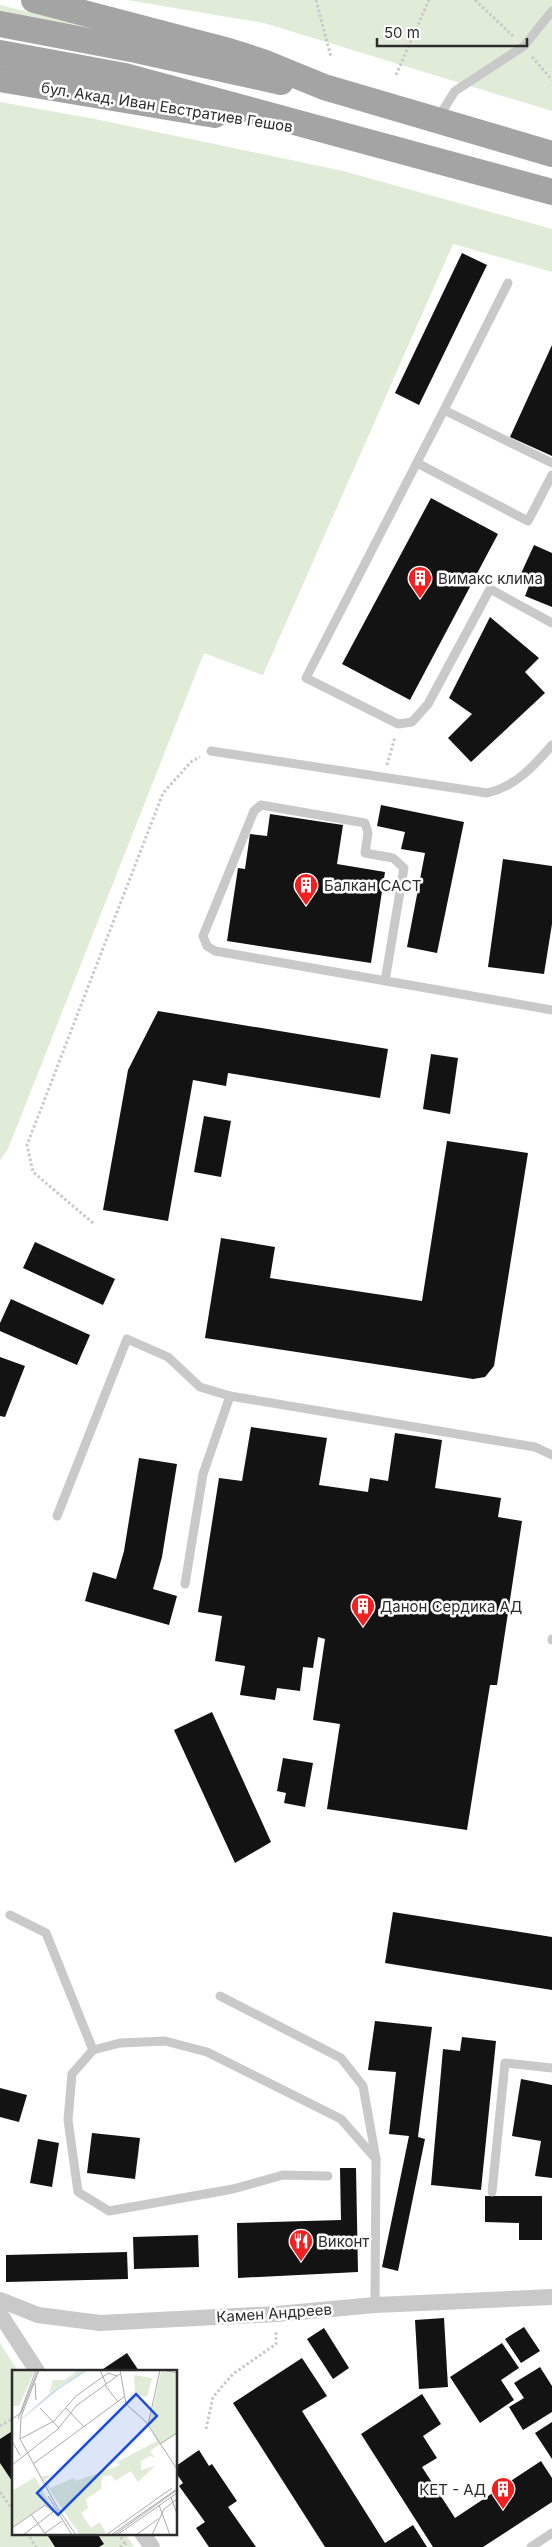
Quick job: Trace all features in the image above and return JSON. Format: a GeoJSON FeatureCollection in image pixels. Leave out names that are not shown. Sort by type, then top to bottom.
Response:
{"type":"FeatureCollection","features":[{"type":"Feature","properties":{"kind":"main road"},"geometry":{"type":"LineString","coordinates":[[34,0],[229,51],[263,62],[324,87],[552,154]]}},
{"type":"Feature","properties":{"kind":"main road"},"geometry":{"type":"LineString","coordinates":[[0,24],[136,50],[274,82],[324,87]]}},
{"type":"Feature","properties":{"kind":"main road","name":"бул. Акад. Иван Евстратиев Гешов"},"geometry":{"type":"LineString","coordinates":[[0,53],[125,76],[552,192]]}},
{"type":"Feature","properties":{"kind":"main road","name":"бул. Акад. Иван Евстратиев Гешов"},"geometry":{"type":"LineString","coordinates":[[0,79],[117,100],[334,134]]}},
{"type":"Feature","properties":{"kind":"street","name":"Камен Андреев"},"geometry":{"type":"LineString","coordinates":[[0,2300],[38,2316],[100,2323],[277,2314],[375,2305],[552,2297]]}},
{"type":"Feature","properties":{"kind":"street"},"geometry":{"type":"LineString","coordinates":[[0,2314],[36,2370]]}},
{"type":"Feature","properties":{"kind":"street"},"geometry":{"type":"LineString","coordinates":[[143,2534],[152,2547]]}},
{"type":"Feature","properties":{"kind":"lane"},"geometry":{"type":"LineString","coordinates":[[438,119],[455,91],[524,46],[552,11]]}},
{"type":"Feature","properties":{"kind":"lane"},"geometry":{"type":"LineString","coordinates":[[508,283],[306,678],[398,724],[412,722],[428,704],[490,589],[552,623]]}},
{"type":"Feature","properties":{"kind":"lane"},"geometry":{"type":"LineString","coordinates":[[444,410],[552,463]]}},
{"type":"Feature","properties":{"kind":"lane"},"geometry":{"type":"LineString","coordinates":[[417,463],[528,521],[552,475]]}},
{"type":"Feature","properties":{"kind":"lane"},"geometry":{"type":"LineString","coordinates":[[211,751],[487,794],[503,789],[531,770],[552,745]]}},
{"type":"Feature","properties":{"kind":"lane"},"geometry":{"type":"LineString","coordinates":[[385,981],[404,868],[393,858],[365,853],[368,833],[365,823],[262,805],[254,811],[203,936],[207,946],[214,951],[385,981],[552,1010]]}},
{"type":"Feature","properties":{"kind":"lane"},"geometry":{"type":"LineString","coordinates":[[57,1516],[127,1339],[168,1357],[200,1387],[230,1396],[535,1447],[552,1455]]}},
{"type":"Feature","properties":{"kind":"lane"},"geometry":{"type":"LineString","coordinates":[[186,1584],[204,1474],[230,1396]]}},
{"type":"Feature","properties":{"kind":"lane"},"geometry":{"type":"LineString","coordinates":[[10,1915],[46,1933],[93,2050]]}},
{"type":"Feature","properties":{"kind":"lane"},"geometry":{"type":"LineString","coordinates":[[220,1996],[341,2058],[363,2086],[376,2159],[375,2305]]}},
{"type":"Feature","properties":{"kind":"lane"},"geometry":{"type":"LineString","coordinates":[[328,2176],[283,2175],[233,2189],[108,2211],[78,2192],[68,2120],[72,2074],[93,2050],[120,2043],[165,2041],[207,2052],[341,2119],[376,2159]]}},
{"type":"Feature","properties":{"kind":"lane"},"geometry":{"type":"LineString","coordinates":[[492,2192],[505,2063],[552,2068]]}},
{"type":"Feature","properties":{"kind":"lane"},"geometry":{"type":"LineString","coordinates":[[531,2547],[552,2534]]}},
{"type":"Feature","properties":{"kind":"path"},"geometry":{"type":"LineString","coordinates":[[316,0],[331,57]]}},
{"type":"Feature","properties":{"kind":"path"},"geometry":{"type":"LineString","coordinates":[[396,75],[429,0]]}},
{"type":"Feature","properties":{"kind":"path"},"geometry":{"type":"LineString","coordinates":[[384,778],[398,724]]}},
{"type":"Feature","properties":{"kind":"path"},"geometry":{"type":"LineString","coordinates":[[93,1223],[33,1172],[27,1145],[163,793],[192,761],[211,751]]}},
{"type":"Feature","properties":{"kind":"path"},"geometry":{"type":"LineString","coordinates":[[206,2429],[214,2397],[233,2374],[276,2344],[277,2314]]}},
{"type":"Feature","properties":{"kind":"path"},"geometry":{"type":"LineString","coordinates":[[0,2492],[12,2509]]}},
{"type":"Feature","properties":{"kind":"path"},"geometry":{"type":"LineString","coordinates":[[28,2534],[36,2547]]}},
{"type":"Feature","properties":{"kind":"path"},"geometry":{"type":"LineString","coordinates":[[119,2534],[125,2544]]}},
{"type":"Feature","properties":{"kind":"green space"},"geometry":{"type":"Polygon","coordinates":[[[127,0],[552,0],[552,111],[264,23],[127,0]]]}},
{"type":"Feature","properties":{"kind":"green space"},"geometry":{"type":"Polygon","coordinates":[[[0,5],[93,28],[0,13],[0,5]]]}},
{"type":"Feature","properties":{"kind":"green space"},"geometry":{"type":"Polygon","coordinates":[[[0,102],[90,118],[343,171],[552,229],[552,272],[453,244],[263,675],[204,653],[8,1149],[0,1160],[0,102]]]}},
{"type":"Feature","properties":{"kind":"green space"},"geometry":{"type":"Polygon","coordinates":[[[0,2343],[17,2370],[12,2370],[12,2534],[126,2534],[134,2547],[0,2547],[0,2343]]]}},
{"type":"Feature","properties":{"kind":"building"},"geometry":{"type":"Polygon","coordinates":[[[462,253],[487,265],[419,405],[395,393],[462,253]]]}},
{"type":"Feature","properties":{"kind":"building"},"geometry":{"type":"Polygon","coordinates":[[[552,345],[552,456],[510,437],[552,345]]]}},
{"type":"Feature","properties":{"kind":"building","name":"Вимакс клима"},"geometry":{"type":"Polygon","coordinates":[[[431,498],[498,534],[410,700],[342,664],[431,498]]]}},
{"type":"Feature","properties":{"kind":"building"},"geometry":{"type":"Polygon","coordinates":[[[534,545],[552,553],[552,607],[525,596],[530,583],[519,578],[534,545]]]}},
{"type":"Feature","properties":{"kind":"building"},"geometry":{"type":"Polygon","coordinates":[[[490,617],[539,658],[525,672],[545,693],[471,762],[448,738],[472,714],[449,698],[490,617]]]}},
{"type":"Feature","properties":{"kind":"building"},"geometry":{"type":"Polygon","coordinates":[[[381,805],[464,822],[437,953],[407,947],[425,853],[401,849],[405,832],[377,826],[381,805]]]}},
{"type":"Feature","properties":{"kind":"building","name":"Балкан САСТ"},"geometry":{"type":"Polygon","coordinates":[[[270,814],[343,825],[337,864],[385,872],[371,963],[227,941],[238,868],[245,869],[250,834],[267,836],[270,814]]]}},
{"type":"Feature","properties":{"kind":"building"},"geometry":{"type":"Polygon","coordinates":[[[503,859],[552,866],[552,924],[544,974],[488,967],[503,859]]]}},
{"type":"Feature","properties":{"kind":"building"},"geometry":{"type":"Polygon","coordinates":[[[158,1011],[388,1049],[380,1098],[228,1073],[226,1086],[193,1080],[168,1221],[103,1210],[128,1070],[158,1011]]]}},
{"type":"Feature","properties":{"kind":"building"},"geometry":{"type":"Polygon","coordinates":[[[431,1054],[458,1058],[450,1114],[423,1109],[431,1054]]]}},
{"type":"Feature","properties":{"kind":"building"},"geometry":{"type":"Polygon","coordinates":[[[204,1116],[231,1121],[221,1177],[194,1172],[204,1116]]]}},
{"type":"Feature","properties":{"kind":"building"},"geometry":{"type":"Polygon","coordinates":[[[447,1141],[528,1153],[494,1366],[485,1377],[473,1379],[205,1338],[221,1238],[275,1247],[270,1278],[422,1301],[447,1141]]]}},
{"type":"Feature","properties":{"kind":"building"},"geometry":{"type":"Polygon","coordinates":[[[35,1242],[115,1279],[103,1305],[23,1268],[35,1242]]]}},
{"type":"Feature","properties":{"kind":"building"},"geometry":{"type":"Polygon","coordinates":[[[11,1299],[90,1335],[77,1365],[0,1331],[0,1323],[11,1299]]]}},
{"type":"Feature","properties":{"kind":"building"},"geometry":{"type":"Polygon","coordinates":[[[0,1357],[25,1366],[5,1417],[0,1416],[0,1357]]]}},
{"type":"Feature","properties":{"kind":"building","name":"Данон Сердика АД"},"geometry":{"type":"Polygon","coordinates":[[[251,1427],[327,1438],[319,1485],[368,1492],[370,1478],[388,1481],[395,1433],[442,1440],[435,1488],[501,1498],[498,1517],[522,1521],[497,1685],[490,1685],[467,1830],[327,1809],[340,1724],[313,1720],[325,1639],[318,1637],[313,1668],[303,1667],[300,1691],[277,1688],[275,1700],[240,1695],[245,1666],[215,1661],[222,1616],[198,1612],[219,1478],[242,1481],[251,1427]]]}},
{"type":"Feature","properties":{"kind":"building"},"geometry":{"type":"Polygon","coordinates":[[[139,1458],[177,1464],[162,1557],[153,1589],[177,1596],[169,1625],[85,1601],[93,1572],[116,1579],[124,1551],[139,1458]]]}},
{"type":"Feature","properties":{"kind":"building"},"geometry":{"type":"Polygon","coordinates":[[[212,1712],[271,1842],[235,1863],[174,1730],[212,1712]]]}},
{"type":"Feature","properties":{"kind":"building"},"geometry":{"type":"Polygon","coordinates":[[[283,1758],[313,1763],[305,1807],[284,1803],[286,1793],[277,1791],[283,1758]]]}},
{"type":"Feature","properties":{"kind":"building"},"geometry":{"type":"Polygon","coordinates":[[[393,1912],[552,1937],[552,1990],[385,1963],[393,1912]]]}},
{"type":"Feature","properties":{"kind":"building"},"geometry":{"type":"Polygon","coordinates":[[[375,2021],[432,2027],[418,2137],[425,2139],[398,2271],[382,2267],[409,2136],[389,2134],[396,2072],[368,2070],[375,2021]]]}},
{"type":"Feature","properties":{"kind":"building"},"geometry":{"type":"Polygon","coordinates":[[[462,2037],[496,2041],[481,2190],[431,2185],[443,2049],[460,2051],[462,2037]]]}},
{"type":"Feature","properties":{"kind":"building"},"geometry":{"type":"Polygon","coordinates":[[[521,2079],[552,2085],[552,2178],[535,2176],[541,2141],[512,2136],[521,2079]]]}},
{"type":"Feature","properties":{"kind":"building"},"geometry":{"type":"Polygon","coordinates":[[[0,2088],[27,2095],[19,2122],[0,2117],[0,2088]]]}},
{"type":"Feature","properties":{"kind":"building"},"geometry":{"type":"Polygon","coordinates":[[[92,2133],[140,2138],[135,2179],[87,2173],[92,2133]]]}},
{"type":"Feature","properties":{"kind":"building"},"geometry":{"type":"Polygon","coordinates":[[[38,2139],[59,2143],[52,2187],[30,2183],[38,2139]]]}},
{"type":"Feature","properties":{"kind":"building"},"geometry":{"type":"Polygon","coordinates":[[[340,2168],[356,2168],[358,2272],[238,2278],[237,2223],[341,2220],[340,2168]]]}},
{"type":"Feature","properties":{"kind":"building"},"geometry":{"type":"Polygon","coordinates":[[[485,2196],[542,2196],[542,2240],[519,2240],[519,2223],[485,2222],[485,2196]]]}},
{"type":"Feature","properties":{"kind":"building"},"geometry":{"type":"Polygon","coordinates":[[[198,2235],[199,2267],[134,2269],[133,2237],[198,2235]]]}},
{"type":"Feature","properties":{"kind":"building"},"geometry":{"type":"Polygon","coordinates":[[[127,2252],[128,2279],[6,2282],[6,2255],[127,2252]]]}},
{"type":"Feature","properties":{"kind":"building"},"geometry":{"type":"Polygon","coordinates":[[[444,2318],[448,2387],[419,2389],[415,2320],[444,2318]]]}},
{"type":"Feature","properties":{"kind":"building"},"geometry":{"type":"Polygon","coordinates":[[[524,2327],[540,2351],[521,2363],[505,2339],[524,2327]]]}},
{"type":"Feature","properties":{"kind":"building"},"geometry":{"type":"Polygon","coordinates":[[[324,2328],[349,2368],[333,2379],[307,2339],[324,2328]]]}},
{"type":"Feature","properties":{"kind":"building"},"geometry":{"type":"Polygon","coordinates":[[[502,2343],[519,2368],[501,2380],[514,2400],[480,2423],[450,2377],[502,2343]]]}},
{"type":"Feature","properties":{"kind":"building"},"geometry":{"type":"Polygon","coordinates":[[[127,2353],[138,2370],[102,2370],[127,2353]]]}},
{"type":"Feature","properties":{"kind":"building"},"geometry":{"type":"Polygon","coordinates":[[[302,2358],[327,2396],[302,2411],[385,2543],[413,2525],[427,2547],[325,2547],[233,2403],[302,2358]]]}},
{"type":"Feature","properties":{"kind":"building"},"geometry":{"type":"Polygon","coordinates":[[[540,2367],[552,2386],[552,2412],[523,2430],[509,2407],[524,2398],[514,2383],[540,2367]]]}},
{"type":"Feature","properties":{"kind":"building"},"geometry":{"type":"Polygon","coordinates":[[[422,2394],[441,2424],[423,2436],[437,2458],[422,2467],[455,2518],[541,2461],[552,2478],[552,2502],[483,2547],[433,2547],[361,2434],[422,2394]]]}},
{"type":"Feature","properties":{"kind":"building"},"geometry":{"type":"Polygon","coordinates":[[[552,2422],[552,2459],[535,2433],[552,2422]]]}},
{"type":"Feature","properties":{"kind":"building"},"geometry":{"type":"Polygon","coordinates":[[[12,2431],[12,2481],[0,2463],[0,2439],[12,2431]]]}},
{"type":"Feature","properties":{"kind":"building"},"geometry":{"type":"Polygon","coordinates":[[[199,2450],[209,2466],[212,2464],[237,2501],[228,2507],[256,2547],[209,2547],[196,2528],[205,2522],[179,2486],[183,2483],[178,2476],[178,2465],[199,2450]]]}},
{"type":"Feature","properties":{"kind":"building"},"geometry":{"type":"Polygon","coordinates":[[[47,2534],[98,2534],[104,2544],[99,2547],[55,2547],[47,2534]]]}},
{"type":"Feature","properties":{"kind":"place","name":"Вимакс клима"},"geometry":{"type":"Point","coordinates":[420,599]}},
{"type":"Feature","properties":{"kind":"place","name":"Балкан САСТ"},"geometry":{"type":"Point","coordinates":[306,906]}},
{"type":"Feature","properties":{"kind":"place","name":"Данон Сердика АД"},"geometry":{"type":"Point","coordinates":[363,1627]}},
{"type":"Feature","properties":{"kind":"place","name":"Виконт"},"geometry":{"type":"Point","coordinates":[301,2262]}},
{"type":"Feature","properties":{"kind":"place","name":"КЕТ - АД"},"geometry":{"type":"Point","coordinates":[503,2510]}}]}
